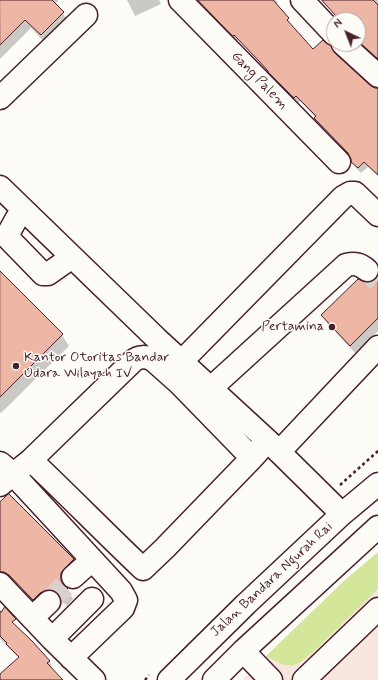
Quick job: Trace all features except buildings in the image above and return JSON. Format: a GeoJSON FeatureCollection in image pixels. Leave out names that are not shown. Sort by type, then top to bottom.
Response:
{"type":"FeatureCollection","features":[{"type":"Feature","properties":{"kind":"street","name":"Gang Palem"},"geometry":{"type":"LineString","coordinates":[[180,0],[339,162]]}},
{"type":"Feature","properties":{"kind":"street"},"geometry":{"type":"LineString","coordinates":[[302,0],[326,26]]}},
{"type":"Feature","properties":{"kind":"street"},"geometry":{"type":"LineString","coordinates":[[0,98],[86,15]]}},
{"type":"Feature","properties":{"kind":"street"},"geometry":{"type":"LineString","coordinates":[[352,52],[378,76]]}},
{"type":"Feature","properties":{"kind":"street"},"geometry":{"type":"LineString","coordinates":[[0,187],[157,339],[273,447],[342,514]]}},
{"type":"Feature","properties":{"kind":"street"},"geometry":{"type":"LineString","coordinates":[[182,361],[343,196],[350,193],[355,193],[378,215]]}},
{"type":"Feature","properties":{"kind":"street"},"geometry":{"type":"LineString","coordinates":[[22,209],[8,234],[8,238],[43,274],[48,274],[72,257]]}},
{"type":"Feature","properties":{"kind":"street"},"geometry":{"type":"LineString","coordinates":[[210,389],[346,265],[354,263],[361,265],[367,270]]}},
{"type":"Feature","properties":{"kind":"street"},"geometry":{"type":"LineString","coordinates":[[121,591],[166,548],[252,458],[273,447],[378,346]]}},
{"type":"Feature","properties":{"kind":"street"},"geometry":{"type":"LineString","coordinates":[[71,658],[123,608],[126,600],[121,591],[92,560],[4,474],[31,460],[133,361],[139,357],[153,360],[180,384],[252,458]]}},
{"type":"Feature","properties":{"kind":"street"},"geometry":{"type":"LineString","coordinates":[[31,460],[105,534],[143,569]]}},
{"type":"Feature","properties":{"kind":"street","name":"Jalan Bandara Ngurah Rai"},"geometry":{"type":"LineString","coordinates":[[169,680],[246,604],[342,514],[378,484]]}},
{"type":"Feature","properties":{"kind":"street"},"geometry":{"type":"LineString","coordinates":[[214,680],[243,651],[378,527]]}},
{"type":"Feature","properties":{"kind":"street"},"geometry":{"type":"LineString","coordinates":[[73,577],[92,560]]}},
{"type":"Feature","properties":{"kind":"street"},"geometry":{"type":"LineString","coordinates":[[0,584],[52,639],[94,680]]}},
{"type":"Feature","properties":{"kind":"street"},"geometry":{"type":"LineString","coordinates":[[52,639],[92,599]]}},
{"type":"Feature","properties":{"kind":"street"},"geometry":{"type":"LineString","coordinates":[[32,618],[49,602]]}},
{"type":"Feature","properties":{"kind":"street"},"geometry":{"type":"LineString","coordinates":[[304,680],[378,608]]}},
{"type":"Feature","properties":{"kind":"street"},"geometry":{"type":"LineString","coordinates":[[243,651],[271,680]]}},
{"type":"Feature","properties":{"kind":"shaded area"},"geometry":{"type":"Polygon","coordinates":[[[378,552],[378,680],[243,680],[344,581],[378,552]]]}},
{"type":"Feature","properties":{"kind":"green space"},"geometry":{"type":"Polygon","coordinates":[[[378,552],[378,589],[310,655],[295,665],[282,664],[266,656],[344,581],[378,552]]]}},
{"type":"Feature","properties":{"kind":"tunnel"},"geometry":{"type":"LineString","coordinates":[[367,270],[378,281]]}},
{"type":"Feature","properties":{"kind":"tunnel"},"geometry":{"type":"LineString","coordinates":[[49,602],[73,577]]}},
{"type":"Feature","properties":{"kind":"place","name":"Pertamina"},"geometry":{"type":"Point","coordinates":[332,327]}},
{"type":"Feature","properties":{"kind":"place","name":"Kantor Otoritas Bandar Udara Wilayah IV"},"geometry":{"type":"Point","coordinates":[16,366]}}]}
